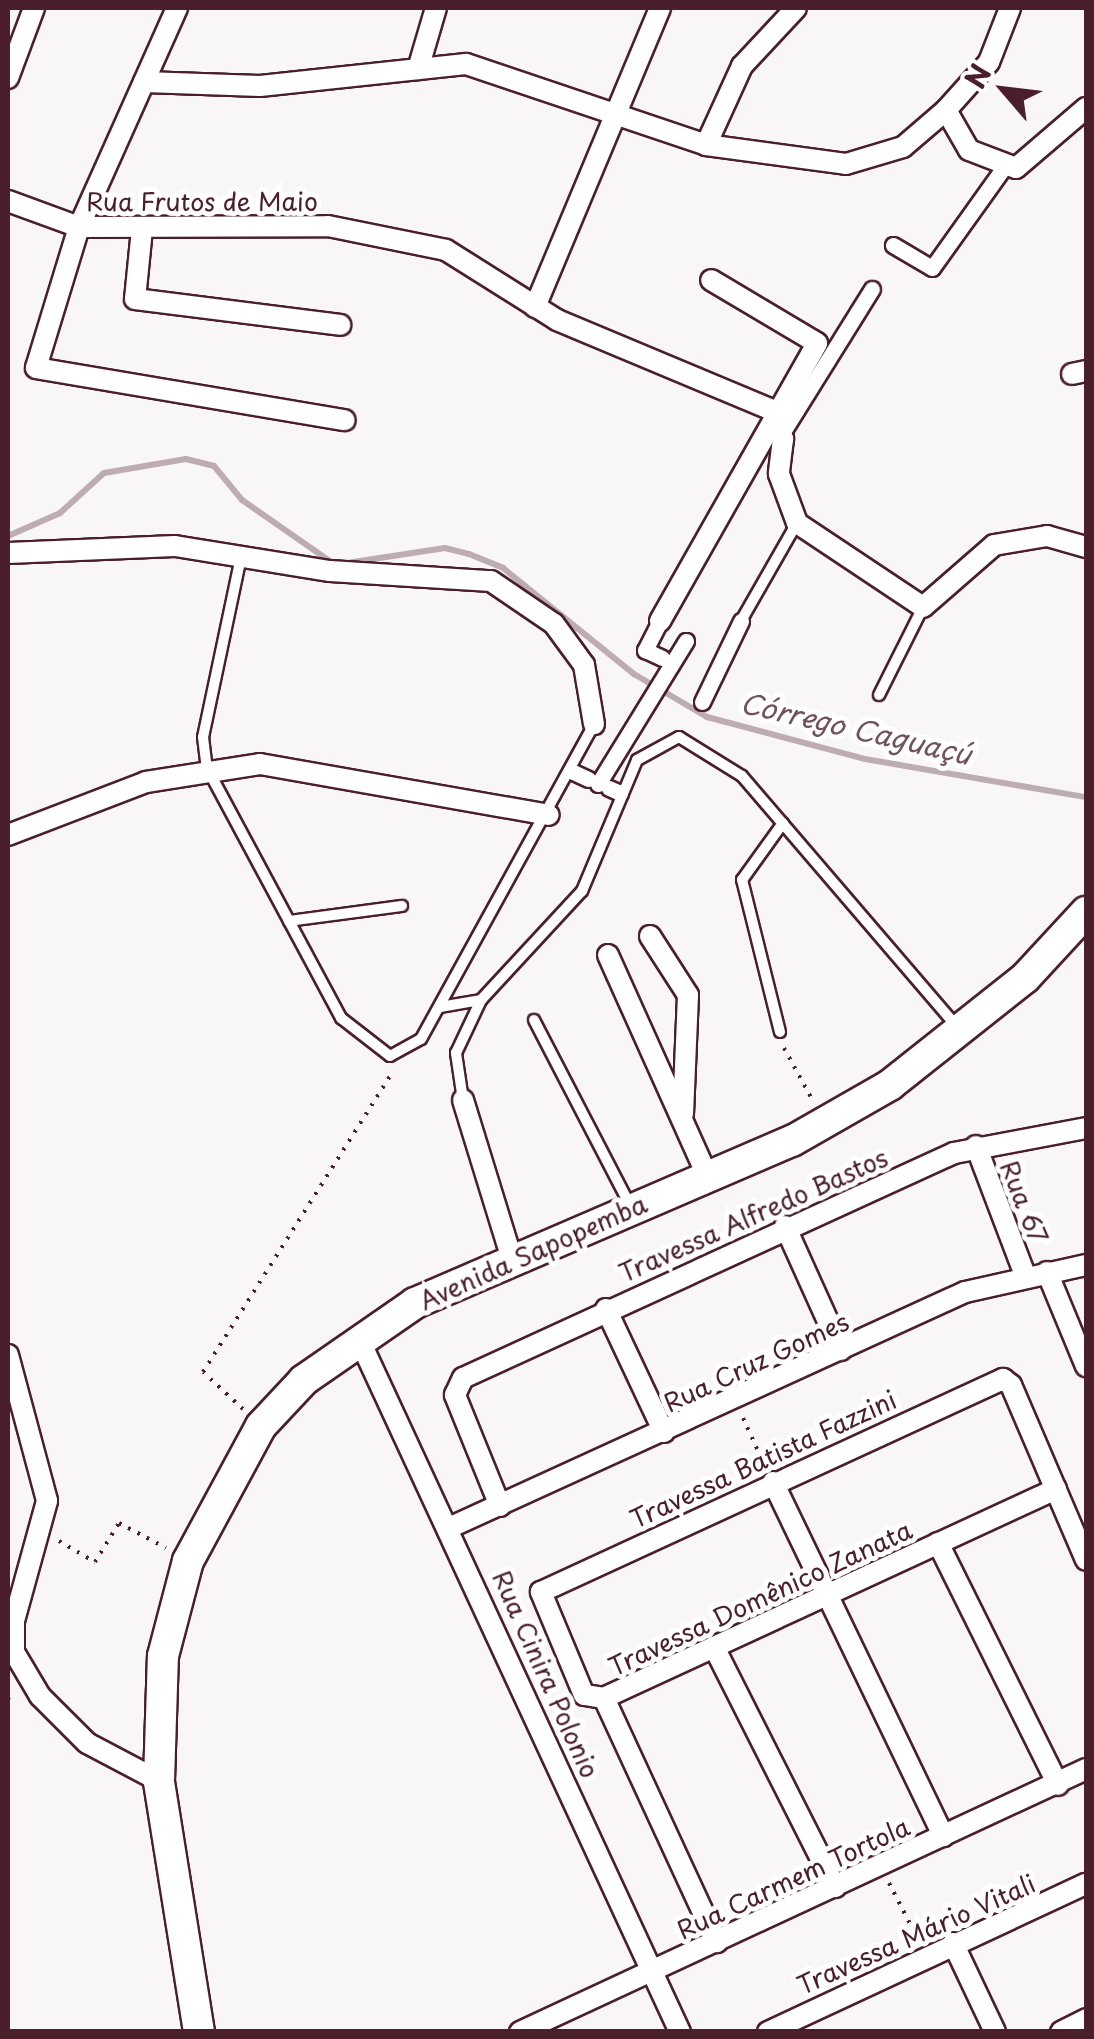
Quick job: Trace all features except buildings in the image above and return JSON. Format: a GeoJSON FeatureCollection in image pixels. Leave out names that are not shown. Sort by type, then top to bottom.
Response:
{"type":"FeatureCollection","features":[{"type":"Feature","properties":{"kind":"main road","name":"Avenida Sapopemba"},"geometry":{"type":"LineString","coordinates":[[199,2032],[159,1781],[163,1656],[188,1561],[262,1426],[359,1339],[512,1256],[708,1177],[826,1122],[960,1032],[1086,912]]}},
{"type":"Feature","properties":{"kind":"street"},"geometry":{"type":"LineString","coordinates":[[8,78],[34,8]]}},
{"type":"Feature","properties":{"kind":"street"},"geometry":{"type":"LineString","coordinates":[[177,8],[79,227],[37,369],[345,420]]}},
{"type":"Feature","properties":{"kind":"street"},"geometry":{"type":"LineString","coordinates":[[418,69],[436,8]]}},
{"type":"Feature","properties":{"kind":"street"},"geometry":{"type":"LineString","coordinates":[[535,307],[660,8]]}},
{"type":"Feature","properties":{"kind":"street"},"geometry":{"type":"LineString","coordinates":[[706,144],[742,66],[796,8]]}},
{"type":"Feature","properties":{"kind":"street"},"geometry":{"type":"LineString","coordinates":[[144,82],[260,86],[466,64],[706,144],[874,160],[946,110],[989,62],[1010,8]]}},
{"type":"Feature","properties":{"kind":"street"},"geometry":{"type":"LineString","coordinates":[[893,245],[932,268],[1004,167],[1028,160],[1086,108]]}},
{"type":"Feature","properties":{"kind":"street"},"geometry":{"type":"LineString","coordinates":[[946,110],[961,143],[1004,167]]}},
{"type":"Feature","properties":{"kind":"street","name":"Rua Frutos de Maio"},"geometry":{"type":"LineString","coordinates":[[8,201],[79,227],[328,226],[446,250],[535,307],[777,424]]}},
{"type":"Feature","properties":{"kind":"street"},"geometry":{"type":"LineString","coordinates":[[142,229],[135,299],[340,325]]}},
{"type":"Feature","properties":{"kind":"street"},"geometry":{"type":"LineString","coordinates":[[710,280],[816,340],[777,424],[779,474],[797,523],[924,607],[994,544],[1048,536],[1086,547]]}},
{"type":"Feature","properties":{"kind":"street"},"geometry":{"type":"LineString","coordinates":[[662,658],[645,650],[660,622],[777,424],[872,289]]}},
{"type":"Feature","properties":{"kind":"street"},"geometry":{"type":"LineString","coordinates":[[8,553],[157,546],[491,581],[554,624],[584,665],[594,724]]}},
{"type":"Feature","properties":{"kind":"street"},"geometry":{"type":"LineString","coordinates":[[702,702],[711,654],[740,622]]}},
{"type":"Feature","properties":{"kind":"street"},"geometry":{"type":"LineString","coordinates":[[571,770],[604,786],[686,641]]}},
{"type":"Feature","properties":{"kind":"street"},"geometry":{"type":"LineString","coordinates":[[8,835],[207,768],[290,768],[548,815]]}},
{"type":"Feature","properties":{"kind":"street"},"geometry":{"type":"LineString","coordinates":[[650,936],[688,995],[682,1116]]}},
{"type":"Feature","properties":{"kind":"street"},"geometry":{"type":"LineString","coordinates":[[608,956],[708,1177]]}},
{"type":"Feature","properties":{"kind":"street"},"geometry":{"type":"LineString","coordinates":[[463,1100],[512,1256]]}},
{"type":"Feature","properties":{"kind":"street","name":"Travessa Alfredo Bastos"},"geometry":{"type":"LineString","coordinates":[[500,1506],[456,1388],[606,1309],[785,1226],[976,1146],[1086,1128]]}},
{"type":"Feature","properties":{"kind":"street","name":"Rua 67"},"geometry":{"type":"LineString","coordinates":[[976,1146],[1025,1275]]}},
{"type":"Feature","properties":{"kind":"street"},"geometry":{"type":"LineString","coordinates":[[785,1226],[841,1350]]}},
{"type":"Feature","properties":{"kind":"street","name":"Rua Cruz Gomes"},"geometry":{"type":"LineString","coordinates":[[453,1526],[841,1350],[1025,1275],[1086,1265]]}},
{"type":"Feature","properties":{"kind":"street"},"geometry":{"type":"LineString","coordinates":[[1046,1272],[1086,1366]]}},
{"type":"Feature","properties":{"kind":"street"},"geometry":{"type":"LineString","coordinates":[[606,1309],[664,1432]]}},
{"type":"Feature","properties":{"kind":"street","name":"Rua Cinira Polonio"},"geometry":{"type":"LineString","coordinates":[[359,1339],[453,1526],[680,2032]]}},
{"type":"Feature","properties":{"kind":"street"},"geometry":{"type":"LineString","coordinates":[[8,1356],[44,1474],[42,1532],[21,1587],[14,1652],[40,1696],[88,1742],[159,1781]]}},
{"type":"Feature","properties":{"kind":"street","name":"Travessa Batista Fazzini"},"geometry":{"type":"LineString","coordinates":[[604,1698],[584,1695],[541,1590],[773,1482],[1007,1381],[1056,1488]]}},
{"type":"Feature","properties":{"kind":"street"},"geometry":{"type":"LineString","coordinates":[[773,1482],[943,1836]]}},
{"type":"Feature","properties":{"kind":"street"},"geometry":{"type":"LineString","coordinates":[[1056,1488],[1086,1560]]}},
{"type":"Feature","properties":{"kind":"street","name":"Travessa Domênico Zanata"},"geometry":{"type":"LineString","coordinates":[[717,1942],[604,1698],[1056,1488]]}},
{"type":"Feature","properties":{"kind":"street"},"geometry":{"type":"LineString","coordinates":[[938,1544],[1058,1785]]}},
{"type":"Feature","properties":{"kind":"street"},"geometry":{"type":"LineString","coordinates":[[714,1647],[835,1888]]}},
{"type":"Feature","properties":{"kind":"street","name":"Rua Carmem Tortola"},"geometry":{"type":"LineString","coordinates":[[520,2032],[1086,1770]]}},
{"type":"Feature","properties":{"kind":"street","name":"Travessa Mário Vitali"},"geometry":{"type":"LineString","coordinates":[[768,2032],[925,1954],[1086,1884]]}},
{"type":"Feature","properties":{"kind":"street"},"geometry":{"type":"LineString","coordinates":[[952,1943],[995,2032]]}},
{"type":"Feature","properties":{"kind":"street"},"geometry":{"type":"LineString","coordinates":[[1061,2032],[1086,2019]]}},
{"type":"Feature","properties":{"kind":"lane"},"geometry":{"type":"LineString","coordinates":[[740,622],[797,523]]}},
{"type":"Feature","properties":{"kind":"lane"},"geometry":{"type":"LineString","coordinates":[[241,556],[204,737],[207,768],[341,1018],[403,1056],[440,1007],[548,815],[594,724]]}},
{"type":"Feature","properties":{"kind":"lane"},"geometry":{"type":"LineString","coordinates":[[879,695],[924,607]]}},
{"type":"Feature","properties":{"kind":"lane"},"geometry":{"type":"LineString","coordinates":[[463,1100],[456,1053],[482,1000],[582,891],[604,786],[637,760],[678,737],[710,749],[783,823],[960,1032]]}},
{"type":"Feature","properties":{"kind":"lane"},"geometry":{"type":"LineString","coordinates":[[780,1032],[742,880],[783,823]]}},
{"type":"Feature","properties":{"kind":"lane"},"geometry":{"type":"LineString","coordinates":[[289,922],[402,906]]}},
{"type":"Feature","properties":{"kind":"lane"},"geometry":{"type":"LineString","coordinates":[[440,1007],[482,1000]]}},
{"type":"Feature","properties":{"kind":"lane"},"geometry":{"type":"LineString","coordinates":[[534,1020],[631,1208]]}},
{"type":"Feature","properties":{"kind":"path"},"geometry":{"type":"LineString","coordinates":[[780,1032],[826,1122]]}},
{"type":"Feature","properties":{"kind":"path"},"geometry":{"type":"LineString","coordinates":[[262,1426],[203,1372],[403,1056]]}},
{"type":"Feature","properties":{"kind":"path"},"geometry":{"type":"LineString","coordinates":[[734,1399],[773,1482]]}},
{"type":"Feature","properties":{"kind":"path"},"geometry":{"type":"LineString","coordinates":[[42,1532],[95,1562],[120,1522],[188,1561]]}},
{"type":"Feature","properties":{"kind":"path"},"geometry":{"type":"LineString","coordinates":[[880,1865],[925,1954]]}},
{"type":"Feature","properties":{"kind":"waterway","name":"Córrego Caguaçú"},"geometry":{"type":"LineString","coordinates":[[8,536],[60,513],[104,473],[186,459],[214,466],[242,500],[334,564]]}},
{"type":"Feature","properties":{"kind":"waterway","name":"Córrego Caguaçú"},"geometry":{"type":"LineString","coordinates":[[347,563],[445,548],[469,554],[503,568],[634,674],[707,717],[865,759],[1086,797]]}}]}
